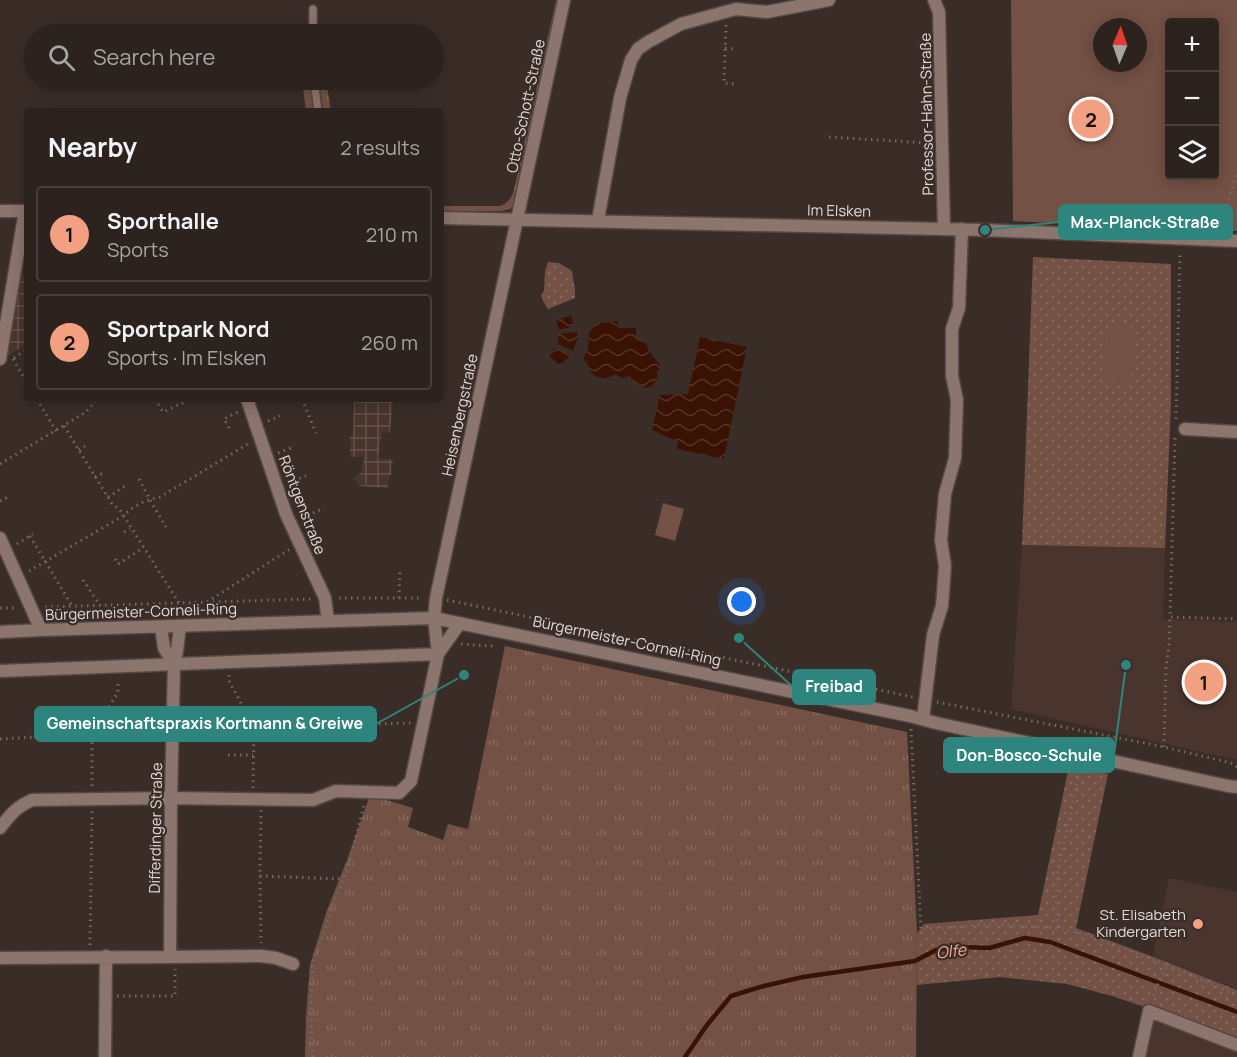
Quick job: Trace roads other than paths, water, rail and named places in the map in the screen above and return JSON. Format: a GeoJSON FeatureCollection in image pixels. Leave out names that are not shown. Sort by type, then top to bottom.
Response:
{"type":"FeatureCollection","features":[{"type":"Feature","properties":{"kind":"street","name":"Otto-Schott-Straße"},"geometry":{"type":"LineString","coordinates":[[517,219],[564,0]]}},
{"type":"Feature","properties":{"kind":"street"},"geometry":{"type":"LineString","coordinates":[[598,220],[620,98],[632,60],[638,49],[681,24],[727,11],[736,9],[767,12],[829,0]]}},
{"type":"Feature","properties":{"kind":"street","name":"Professor-Hahn-Straße"},"geometry":{"type":"LineString","coordinates":[[934,0],[939,12],[944,229]]}},
{"type":"Feature","properties":{"kind":"street"},"geometry":{"type":"LineString","coordinates":[[0,210],[24,211]]}},
{"type":"Feature","properties":{"kind":"street","name":"Im Elsken"},"geometry":{"type":"LineString","coordinates":[[444,218],[962,229],[1237,241]]}},
{"type":"Feature","properties":{"kind":"street","name":"Heisenbergstraße"},"geometry":{"type":"LineString","coordinates":[[438,654],[434,618],[436,598],[517,219]]}},
{"type":"Feature","properties":{"kind":"street"},"geometry":{"type":"LineString","coordinates":[[7,360],[24,227]]}},
{"type":"Feature","properties":{"kind":"street"},"geometry":{"type":"LineString","coordinates":[[916,717],[933,635],[942,606],[945,566],[941,540],[945,494],[955,458],[957,400],[952,376],[952,329],[959,308],[962,229]]}},
{"type":"Feature","properties":{"kind":"street","name":"Röntgenstraße"},"geometry":{"type":"LineString","coordinates":[[248,402],[290,524],[325,598],[328,621]]}},
{"type":"Feature","properties":{"kind":"street"},"geometry":{"type":"LineString","coordinates":[[1185,429],[1237,432]]}},
{"type":"Feature","properties":{"kind":"street"},"geometry":{"type":"LineString","coordinates":[[0,538],[41,630]]}},
{"type":"Feature","properties":{"kind":"street","name":"Bürgermeister-Corneli-Ring"},"geometry":{"type":"LineString","coordinates":[[0,632],[434,618],[916,717],[1237,787]]}},
{"type":"Feature","properties":{"kind":"street"},"geometry":{"type":"LineString","coordinates":[[0,828],[19,806],[32,800],[171,798],[313,800],[336,791],[399,793],[411,781],[438,654],[460,622]]}},
{"type":"Feature","properties":{"kind":"street","name":"Differdinger Straße"},"geometry":{"type":"LineString","coordinates":[[173,957],[171,798],[174,664],[180,626]]}},
{"type":"Feature","properties":{"kind":"street","name":"Differdinger Straße"},"geometry":{"type":"LineString","coordinates":[[161,627],[164,648],[174,664]]}},
{"type":"Feature","properties":{"kind":"street"},"geometry":{"type":"LineString","coordinates":[[0,671],[438,654]]}},
{"type":"Feature","properties":{"kind":"street"},"geometry":{"type":"LineString","coordinates":[[105,1057],[106,956]]}},
{"type":"Feature","properties":{"kind":"street"},"geometry":{"type":"LineString","coordinates":[[0,958],[261,956],[293,964]]}},
{"type":"Feature","properties":{"kind":"street"},"geometry":{"type":"LineString","coordinates":[[1139,1057],[1149,1011],[1237,1045]]}},
{"type":"Feature","properties":{"kind":"lane"},"geometry":{"type":"LineString","coordinates":[[313,9],[313,24]]}},
{"type":"Feature","properties":{"kind":"lane"},"geometry":{"type":"LineString","coordinates":[[316,90],[318,108]]}},
{"type":"Feature","properties":{"kind":"water"},"geometry":{"type":"Polygon","coordinates":[[[571,316],[574,326],[559,330],[556,320],[571,316]]]}},
{"type":"Feature","properties":{"kind":"water"},"geometry":{"type":"Polygon","coordinates":[[[618,321],[618,328],[636,328],[636,340],[646,343],[662,368],[657,371],[655,383],[652,386],[641,387],[629,376],[622,378],[615,374],[607,378],[598,377],[591,373],[588,364],[583,359],[588,350],[589,332],[594,328],[593,324],[618,321]]]}},
{"type":"Feature","properties":{"kind":"water"},"geometry":{"type":"Polygon","coordinates":[[[577,332],[578,337],[573,351],[558,344],[559,334],[577,332]]]}},
{"type":"Feature","properties":{"kind":"water"},"geometry":{"type":"Polygon","coordinates":[[[700,337],[747,347],[724,459],[677,449],[678,442],[652,430],[660,395],[688,394],[700,337]]]}},
{"type":"Feature","properties":{"kind":"water"},"geometry":{"type":"Polygon","coordinates":[[[554,348],[572,355],[559,365],[548,355],[554,348]]]}},
{"type":"Feature","properties":{"kind":"waterway","name":"Olfe"},"geometry":{"type":"LineString","coordinates":[[685,1057],[731,996],[803,977],[915,961],[936,950],[962,947],[989,948],[1025,938],[1050,942],[1237,1012]]}},
{"type":"Feature","properties":{"kind":"place","name":"Sportpark Nord"},"geometry":{"type":"Point","coordinates":[1091,119]}},
{"type":"Feature","properties":{"kind":"place","name":"Max-Planck-Straße"},"geometry":{"type":"Point","coordinates":[985,230]}},
{"type":"Feature","properties":{"kind":"place","name":"Freibad"},"geometry":{"type":"Point","coordinates":[739,638]}},
{"type":"Feature","properties":{"kind":"place","name":"Don-Bosco-Schule"},"geometry":{"type":"Point","coordinates":[1126,665]}},
{"type":"Feature","properties":{"kind":"place","name":"Gemeinschaftspraxis Kortmann & Greiwe"},"geometry":{"type":"Point","coordinates":[464,675]}},
{"type":"Feature","properties":{"kind":"place","name":"Sporthalle"},"geometry":{"type":"Point","coordinates":[1204,682]}},
{"type":"Feature","properties":{"kind":"place","name":"St. Elisabeth Kindergarten"},"geometry":{"type":"Point","coordinates":[1198,924]}}]}
